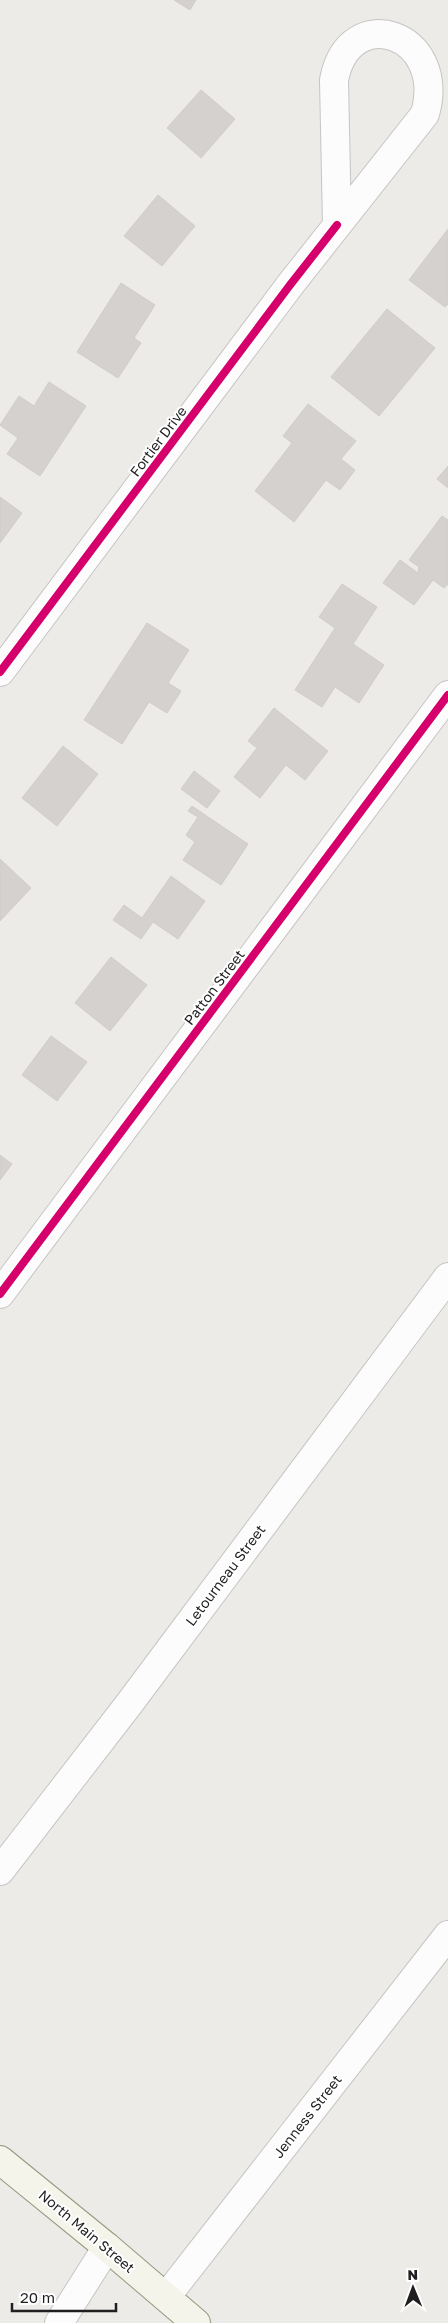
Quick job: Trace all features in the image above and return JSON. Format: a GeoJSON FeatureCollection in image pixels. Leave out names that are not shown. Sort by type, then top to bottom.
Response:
{"type":"FeatureCollection","features":[{"type":"Feature","properties":{"kind":"main road","name":"North Main Street"},"geometry":{"type":"LineString","coordinates":[[0,2160],[107,2247],[196,2323]]}},
{"type":"Feature","properties":{"kind":"street","name":"Fortier Drive"},"geometry":{"type":"LineString","coordinates":[[0,672],[290,285],[337,225],[434,100],[438,84],[437,68],[431,52],[420,39],[406,31],[390,27],[373,29],[366,32],[345,47],[337,63],[334,80],[337,225]]}},
{"type":"Feature","properties":{"kind":"street","name":"Patton Street"},"geometry":{"type":"LineString","coordinates":[[0,1294],[448,695]]}},
{"type":"Feature","properties":{"kind":"street","name":"Letourneau Street"},"geometry":{"type":"LineString","coordinates":[[0,1871],[129,1704],[448,1277]]}},
{"type":"Feature","properties":{"kind":"street","name":"Jenness Street"},"geometry":{"type":"LineString","coordinates":[[166,2297],[448,1935]]}},
{"type":"Feature","properties":{"kind":"street"},"geometry":{"type":"LineString","coordinates":[[59,2323],[107,2247]]}},
{"type":"Feature","properties":{"kind":"building"},"geometry":{"type":"Polygon","coordinates":[[[174,0],[196,0],[190,10],[174,0]]]}},
{"type":"Feature","properties":{"kind":"building"},"geometry":{"type":"Polygon","coordinates":[[[201,90],[235,119],[201,158],[167,128],[201,90]]]}},
{"type":"Feature","properties":{"kind":"building"},"geometry":{"type":"Polygon","coordinates":[[[158,195],[195,226],[162,266],[124,236],[158,195]]]}},
{"type":"Feature","properties":{"kind":"building"},"geometry":{"type":"Polygon","coordinates":[[[448,229],[448,304],[445,307],[409,280],[448,229]]]}},
{"type":"Feature","properties":{"kind":"building"},"geometry":{"type":"Polygon","coordinates":[[[121,283],[155,305],[134,338],[141,343],[118,378],[77,352],[121,283]]]}},
{"type":"Feature","properties":{"kind":"building"},"geometry":{"type":"Polygon","coordinates":[[[387,309],[435,348],[379,416],[331,377],[387,309]]]}},
{"type":"Feature","properties":{"kind":"building"},"geometry":{"type":"Polygon","coordinates":[[[49,382],[86,406],[40,476],[7,454],[18,438],[0,425],[19,396],[34,406],[49,382]]]}},
{"type":"Feature","properties":{"kind":"building"},"geometry":{"type":"Polygon","coordinates":[[[308,404],[356,441],[341,459],[355,470],[340,490],[326,480],[294,522],[255,491],[292,443],[283,436],[308,404]]]}},
{"type":"Feature","properties":{"kind":"building"},"geometry":{"type":"Polygon","coordinates":[[[448,466],[448,488],[437,479],[448,466]]]}},
{"type":"Feature","properties":{"kind":"building"},"geometry":{"type":"Polygon","coordinates":[[[0,497],[22,513],[0,543],[0,497]]]}},
{"type":"Feature","properties":{"kind":"building"},"geometry":{"type":"Polygon","coordinates":[[[442,516],[448,520],[448,584],[444,588],[433,580],[414,605],[383,583],[400,560],[418,573],[419,567],[409,560],[442,516]]]}},
{"type":"Feature","properties":{"kind":"building"},"geometry":{"type":"Polygon","coordinates":[[[342,584],[377,607],[353,644],[384,665],[359,703],[335,687],[322,707],[295,690],[335,628],[319,617],[342,584]]]}},
{"type":"Feature","properties":{"kind":"building"},"geometry":{"type":"Polygon","coordinates":[[[147,623],[189,650],[168,683],[181,691],[167,713],[149,702],[122,744],[84,720],[147,623]]]}},
{"type":"Feature","properties":{"kind":"building"},"geometry":{"type":"Polygon","coordinates":[[[274,708],[328,751],[305,780],[286,765],[260,798],[234,777],[257,748],[248,741],[274,708]]]}},
{"type":"Feature","properties":{"kind":"building"},"geometry":{"type":"Polygon","coordinates":[[[63,746],[98,774],[57,826],[22,798],[63,746]]]}},
{"type":"Feature","properties":{"kind":"building"},"geometry":{"type":"Polygon","coordinates":[[[194,771],[220,791],[207,808],[181,789],[194,771]]]}},
{"type":"Feature","properties":{"kind":"building"},"geometry":{"type":"Polygon","coordinates":[[[192,806],[248,844],[221,885],[183,860],[195,842],[186,835],[198,817],[188,811],[192,806]]]}},
{"type":"Feature","properties":{"kind":"building"},"geometry":{"type":"Polygon","coordinates":[[[0,859],[31,888],[0,921],[0,859]]]}},
{"type":"Feature","properties":{"kind":"building"},"geometry":{"type":"Polygon","coordinates":[[[171,876],[205,901],[178,939],[153,922],[141,939],[113,920],[124,905],[142,918],[171,876]]]}},
{"type":"Feature","properties":{"kind":"building"},"geometry":{"type":"Polygon","coordinates":[[[111,957],[147,985],[110,1031],[75,1003],[111,957]]]}},
{"type":"Feature","properties":{"kind":"building"},"geometry":{"type":"Polygon","coordinates":[[[51,1036],[87,1062],[57,1101],[22,1075],[51,1036]]]}},
{"type":"Feature","properties":{"kind":"building"},"geometry":{"type":"Polygon","coordinates":[[[0,1155],[12,1164],[0,1180],[0,1155]]]}},
{"type":"Feature","properties":{"kind":"cycle path"},"geometry":{"type":"LineString","coordinates":[[0,672],[337,225]]}},
{"type":"Feature","properties":{"kind":"cycle path"},"geometry":{"type":"LineString","coordinates":[[0,1294],[448,695]]}}]}
